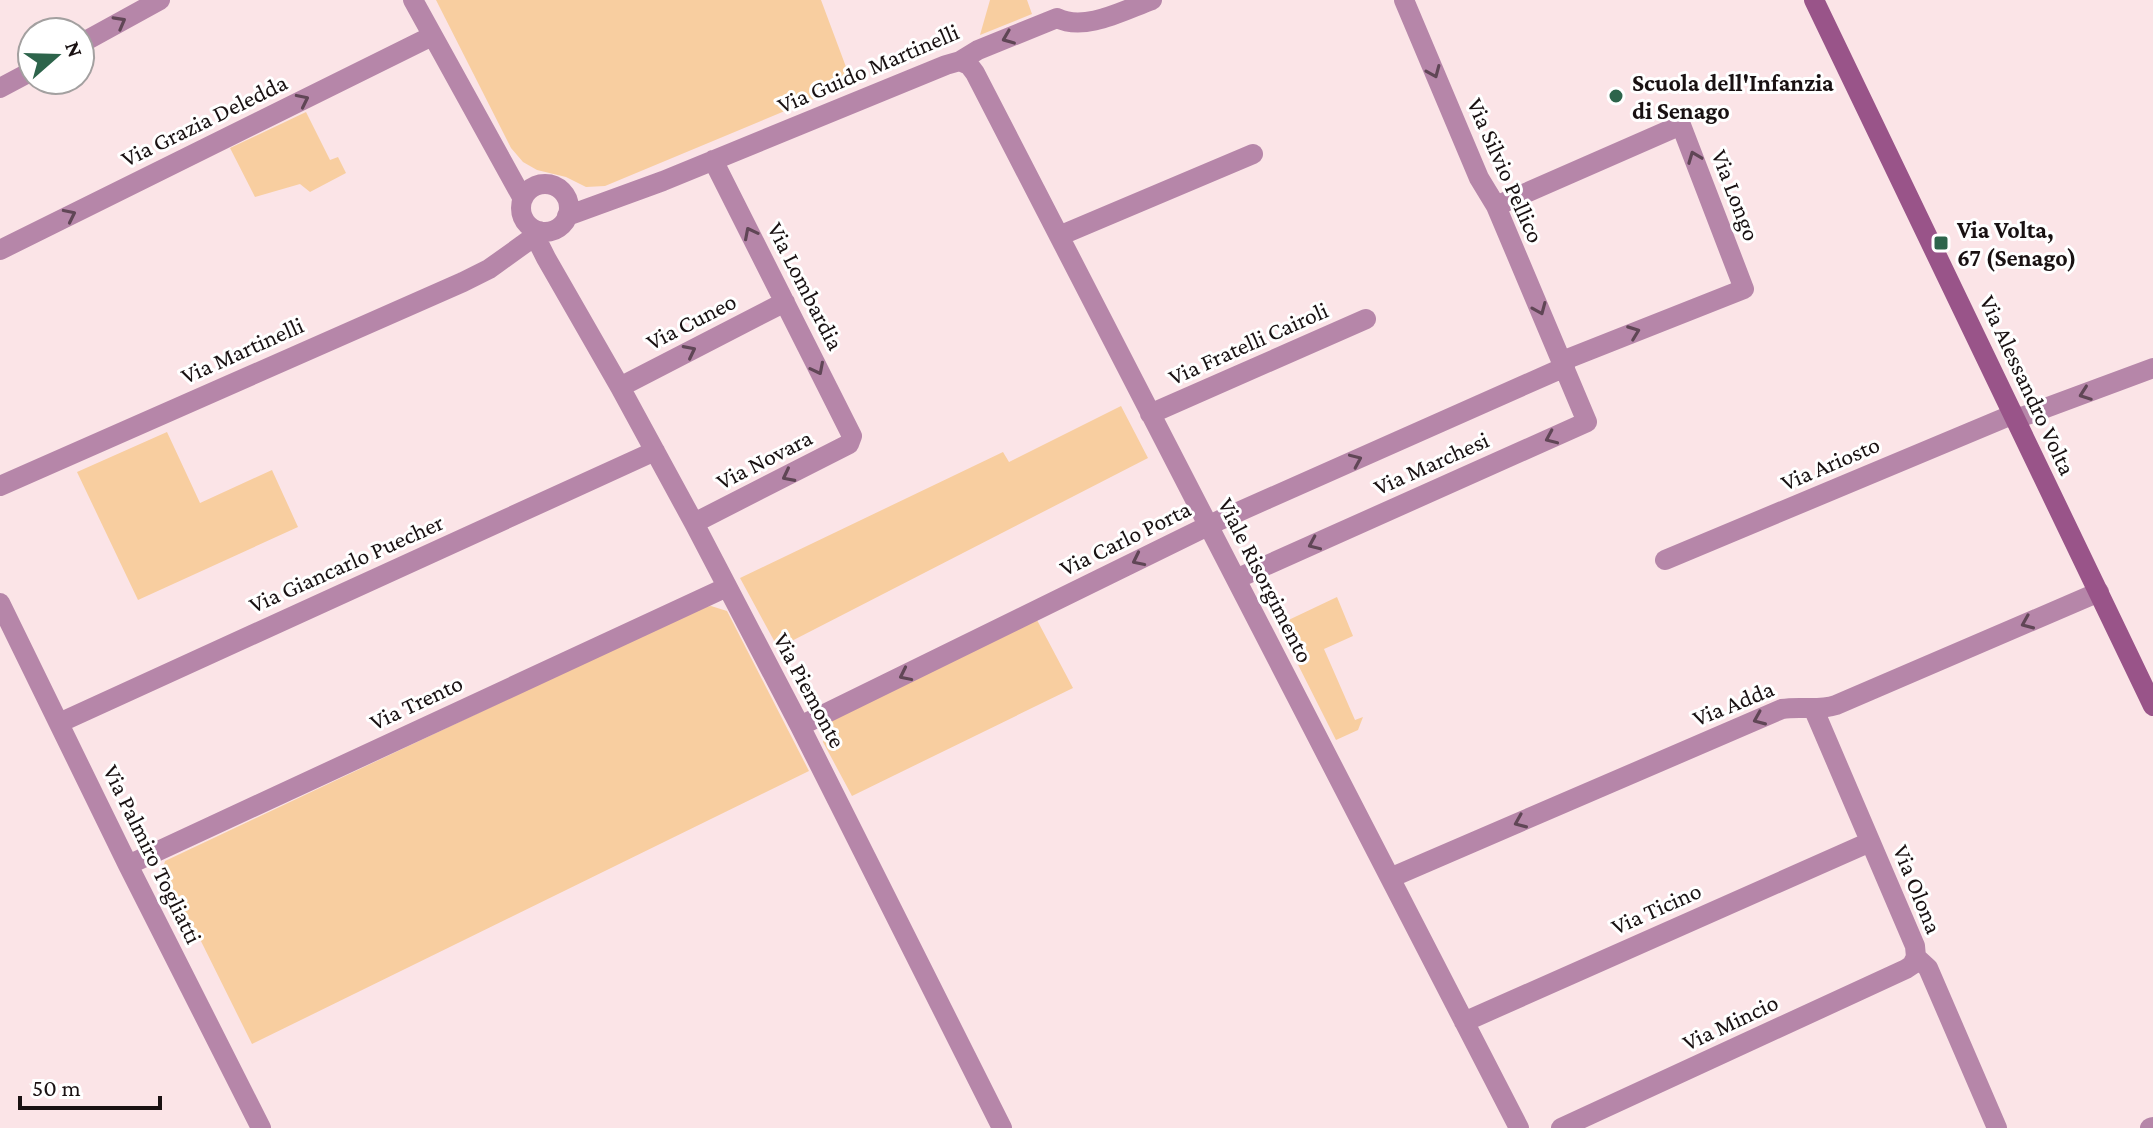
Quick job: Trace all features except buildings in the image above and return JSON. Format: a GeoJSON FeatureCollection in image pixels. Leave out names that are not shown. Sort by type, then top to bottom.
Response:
{"type":"FeatureCollection","features":[{"type":"Feature","properties":{"kind":"street"},"geometry":{"type":"LineString","coordinates":[[96,35],[160,0]]}},
{"type":"Feature","properties":{"kind":"street"},"geometry":{"type":"LineString","coordinates":[[413,0],[531,214],[553,230],[566,219],[606,201]]}},
{"type":"Feature","properties":{"kind":"street","name":"Via Guido Martinelli"},"geometry":{"type":"LineString","coordinates":[[606,201],[960,61],[1054,9],[1064,22],[1080,24],[1152,0]]}},
{"type":"Feature","properties":{"kind":"street","name":"Via Silvio Pellico"},"geometry":{"type":"LineString","coordinates":[[1404,0],[1479,178],[1496,206],[1563,364]]}},
{"type":"Feature","properties":{"kind":"street","name":"Via Alessandro Volta"},"geometry":{"type":"LineString","coordinates":[[1814,0],[2099,592],[2148,683],[2153,706]]}},
{"type":"Feature","properties":{"kind":"street","name":"Via Grazia Deledda"},"geometry":{"type":"LineString","coordinates":[[0,250],[432,36]]}},
{"type":"Feature","properties":{"kind":"street","name":"Viale Risorgimento"},"geometry":{"type":"LineString","coordinates":[[960,61],[969,65],[975,73],[1519,1128]]}},
{"type":"Feature","properties":{"kind":"street","name":"Via Longo"},"geometry":{"type":"LineString","coordinates":[[1496,206],[1681,125],[1744,289],[1563,364]]}},
{"type":"Feature","properties":{"kind":"street"},"geometry":{"type":"LineString","coordinates":[[1059,236],[1253,154]]}},
{"type":"Feature","properties":{"kind":"street","name":"Via Lombardia"},"geometry":{"type":"LineString","coordinates":[[713,160],[852,436]]}},
{"type":"Feature","properties":{"kind":"street"},"geometry":{"type":"LineString","coordinates":[[531,214],[548,184],[560,190],[568,201],[566,219]]}},
{"type":"Feature","properties":{"kind":"street"},"geometry":{"type":"LineString","coordinates":[[564,194],[585,200],[606,201]]}},
{"type":"Feature","properties":{"kind":"street","name":"Via Martinelli"},"geometry":{"type":"LineString","coordinates":[[0,486],[489,269],[503,258],[531,214]]}},
{"type":"Feature","properties":{"kind":"street","name":"Via Piemonte"},"geometry":{"type":"LineString","coordinates":[[531,214],[556,275],[694,523],[1002,1128]]}},
{"type":"Feature","properties":{"kind":"street","name":"Via Piemonte"},"geometry":{"type":"LineString","coordinates":[[556,275],[556,237],[566,219]]}},
{"type":"Feature","properties":{"kind":"street"},"geometry":{"type":"LineString","coordinates":[[503,258],[530,257],[556,275]]}},
{"type":"Feature","properties":{"kind":"street","name":"Via Cuneo"},"geometry":{"type":"LineString","coordinates":[[620,387],[785,302]]}},
{"type":"Feature","properties":{"kind":"street","name":"Via Fratelli Cairoli"},"geometry":{"type":"LineString","coordinates":[[1150,414],[1366,319]]}},
{"type":"Feature","properties":{"kind":"street","name":"Via Carlo Porta"},"geometry":{"type":"LineString","coordinates":[[800,726],[1208,526],[1563,364]]}},
{"type":"Feature","properties":{"kind":"street","name":"Via Marchesi"},"geometry":{"type":"LineString","coordinates":[[1236,579],[1587,422],[1563,364]]}},
{"type":"Feature","properties":{"kind":"street","name":"Via Ariosto"},"geometry":{"type":"LineString","coordinates":[[1665,560],[2015,417],[2153,368]]}},
{"type":"Feature","properties":{"kind":"street","name":"Via Novara"},"geometry":{"type":"LineString","coordinates":[[694,523],[849,444],[852,436]]}},
{"type":"Feature","properties":{"kind":"street","name":"Via Giancarlo Puecher"},"geometry":{"type":"LineString","coordinates":[[59,723],[655,451]]}},
{"type":"Feature","properties":{"kind":"street","name":"Via Trento"},"geometry":{"type":"LineString","coordinates":[[128,865],[727,587]]}},
{"type":"Feature","properties":{"kind":"street","name":"Via Adda"},"geometry":{"type":"LineString","coordinates":[[1390,878],[1782,709],[1800,707],[1814,710],[1836,705],[2099,592]]}},
{"type":"Feature","properties":{"kind":"street","name":"Via Palmiro Togliatti"},"geometry":{"type":"LineString","coordinates":[[0,603],[261,1128]]}},
{"type":"Feature","properties":{"kind":"street","name":"Via Olona"},"geometry":{"type":"LineString","coordinates":[[1814,710],[1915,946],[1916,957],[1928,968],[1997,1128]]}},
{"type":"Feature","properties":{"kind":"street","name":"Via Ticino"},"geometry":{"type":"LineString","coordinates":[[1464,1022],[1870,842]]}},
{"type":"Feature","properties":{"kind":"street","name":"Via Mincio"},"geometry":{"type":"LineString","coordinates":[[1561,1128],[1906,969],[1916,957]]}},
{"type":"Feature","properties":{"kind":"shaded area"},"geometry":{"type":"Polygon","coordinates":[[[436,0],[821,0],[852,83],[605,186],[586,187],[566,177],[537,170],[523,162],[511,148],[436,0]]]}},
{"type":"Feature","properties":{"kind":"shaded area"},"geometry":{"type":"Polygon","coordinates":[[[990,0],[1027,0],[1032,14],[980,35],[990,0]]]}},
{"type":"Feature","properties":{"kind":"shaded area"},"geometry":{"type":"Polygon","coordinates":[[[306,112],[330,160],[338,157],[346,173],[310,192],[300,184],[255,197],[230,148],[306,112]]]}},
{"type":"Feature","properties":{"kind":"shaded area"},"geometry":{"type":"Polygon","coordinates":[[[1121,406],[1148,458],[778,648],[740,578],[1003,452],[1009,462],[1121,406]]]}},
{"type":"Feature","properties":{"kind":"shaded area"},"geometry":{"type":"Polygon","coordinates":[[[167,432],[200,503],[272,470],[298,527],[138,600],[77,472],[167,432]]]}},
{"type":"Feature","properties":{"kind":"shaded area"},"geometry":{"type":"Polygon","coordinates":[[[1337,597],[1353,636],[1324,649],[1355,720],[1363,717],[1358,730],[1336,740],[1278,625],[1337,597]]]}},
{"type":"Feature","properties":{"kind":"shaded area"},"geometry":{"type":"Polygon","coordinates":[[[703,607],[727,611],[809,771],[252,1044],[190,919],[180,921],[168,899],[162,879],[165,861],[703,607]]]}},
{"type":"Feature","properties":{"kind":"shaded area"},"geometry":{"type":"Polygon","coordinates":[[[1037,620],[1073,688],[852,796],[823,742],[829,722],[1037,620]]]}},
{"type":"Feature","properties":{"kind":"place","name":"Scuola dell'Infanzia di Senago"},"geometry":{"type":"Point","coordinates":[1616,96]}},
{"type":"Feature","properties":{"kind":"place","name":"Via Volta, 67 (Senago)"},"geometry":{"type":"Point","coordinates":[1941,243]}}]}
